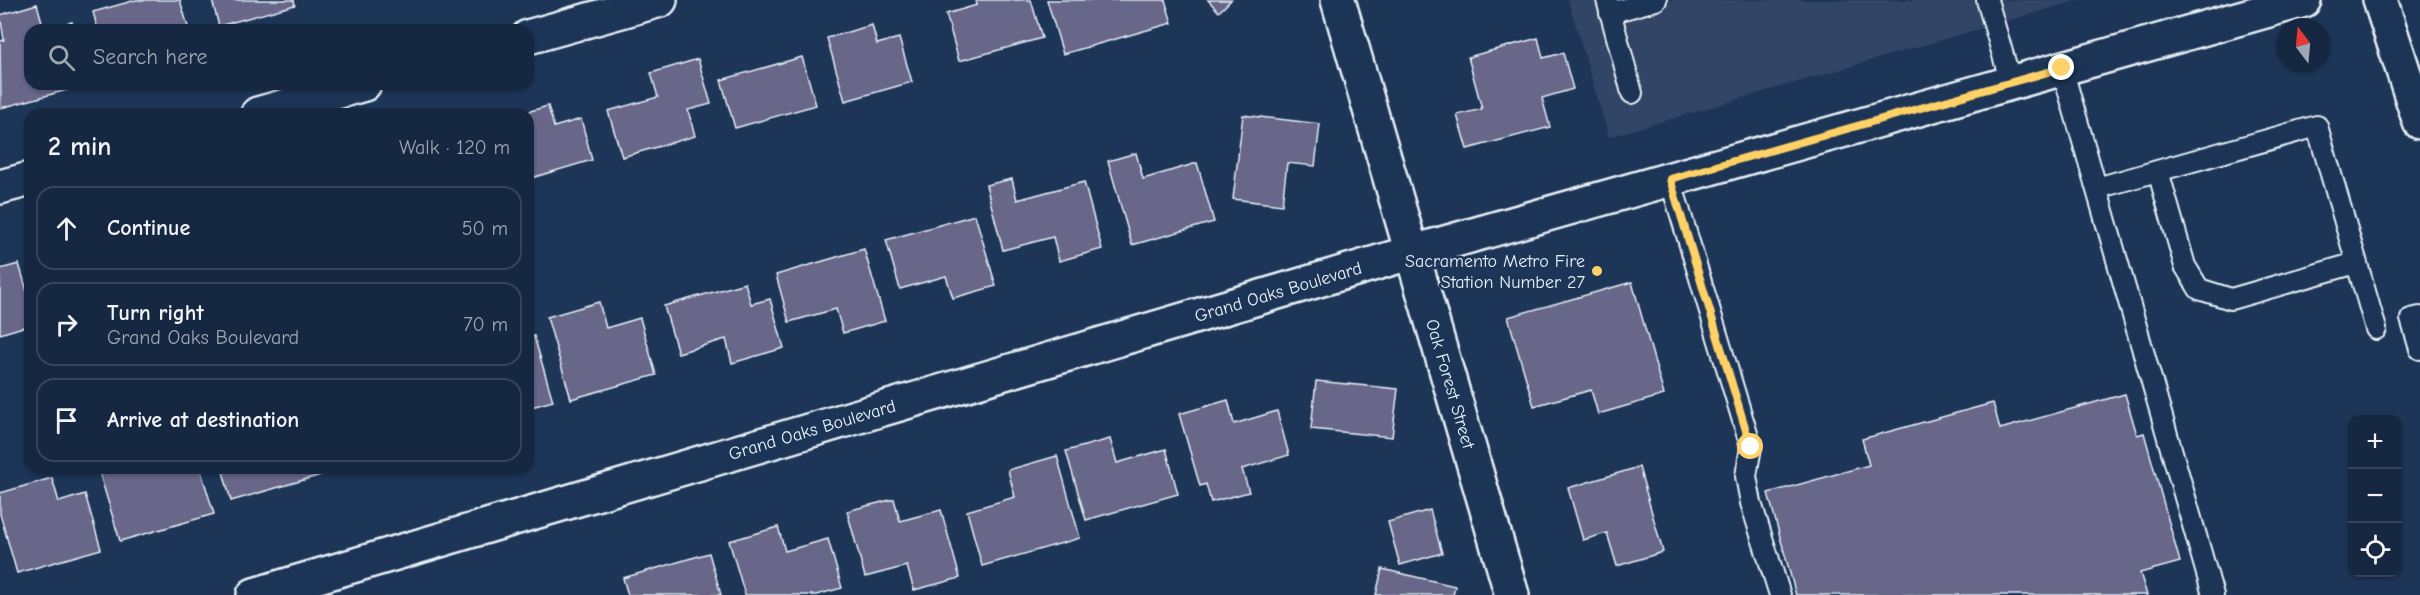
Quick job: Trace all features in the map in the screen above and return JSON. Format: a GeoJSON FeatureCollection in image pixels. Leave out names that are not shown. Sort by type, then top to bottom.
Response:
{"type":"FeatureCollection","features":[{"type":"Feature","properties":{"kind":"street"},"geometry":{"type":"LineString","coordinates":[[534,35],[660,0]]}},
{"type":"Feature","properties":{"kind":"street","name":"Oak Forest Street"},"geometry":{"type":"LineString","coordinates":[[1338,0],[1512,595]]}},
{"type":"Feature","properties":{"kind":"street","name":"Grand Oaks Boulevard"},"geometry":{"type":"LineString","coordinates":[[254,595],[1413,252],[2304,0]]}},
{"type":"Feature","properties":{"kind":"street"},"geometry":{"type":"LineString","coordinates":[[2380,0],[2420,122]]}},
{"type":"Feature","properties":{"kind":"street"},"geometry":{"type":"LineString","coordinates":[[279,108],[343,90]]}},
{"type":"Feature","properties":{"kind":"street"},"geometry":{"type":"LineString","coordinates":[[0,187],[24,180]]}},
{"type":"Feature","properties":{"kind":"lane"},"geometry":{"type":"LineString","coordinates":[[1632,93],[1609,7],[1656,0]]}},
{"type":"Feature","properties":{"kind":"lane"},"geometry":{"type":"LineString","coordinates":[[1987,0],[2011,83]]}},
{"type":"Feature","properties":{"kind":"lane"},"geometry":{"type":"LineString","coordinates":[[2062,68],[2213,595]]}},
{"type":"Feature","properties":{"kind":"lane"},"geometry":{"type":"LineString","coordinates":[[2097,188],[2317,126],[2376,329]]}},
{"type":"Feature","properties":{"kind":"lane"},"geometry":{"type":"LineString","coordinates":[[2158,171],[2185,266],[2199,289],[2230,299],[2356,263]]}},
{"type":"Feature","properties":{"kind":"lane"},"geometry":{"type":"LineString","coordinates":[[1670,179],[1751,447],[1746,476],[1751,503],[1780,595]]}},
{"type":"Feature","properties":{"kind":"lane"},"geometry":{"type":"LineString","coordinates":[[2420,317],[2411,320],[2420,350]]}},
{"type":"Feature","properties":{"kind":"shaded area"},"geometry":{"type":"Polygon","coordinates":[[[1568,0],[2079,0],[1609,137],[1568,0]]]}},
{"type":"Feature","properties":{"kind":"building"},"geometry":{"type":"Polygon","coordinates":[[[136,0],[180,0],[187,24],[96,24],[93,12],[136,0]]]}},
{"type":"Feature","properties":{"kind":"building"},"geometry":{"type":"Polygon","coordinates":[[[212,0],[294,0],[295,5],[226,24],[218,24],[212,0]]]}},
{"type":"Feature","properties":{"kind":"building"},"geometry":{"type":"Polygon","coordinates":[[[976,0],[1031,0],[1042,38],[959,61],[946,14],[977,5],[976,0]]]}},
{"type":"Feature","properties":{"kind":"building"},"geometry":{"type":"Polygon","coordinates":[[[1047,0],[1165,0],[1172,23],[1063,54],[1047,0]]]}},
{"type":"Feature","properties":{"kind":"building"},"geometry":{"type":"Polygon","coordinates":[[[1208,0],[1231,0],[1219,12],[1208,0]]]}},
{"type":"Feature","properties":{"kind":"building"},"geometry":{"type":"Polygon","coordinates":[[[37,4],[43,24],[24,24],[24,90],[67,90],[1,108],[0,41],[4,40],[0,15],[37,4]]]}},
{"type":"Feature","properties":{"kind":"building"},"geometry":{"type":"Polygon","coordinates":[[[872,25],[877,44],[899,38],[912,82],[845,101],[827,38],[872,25]]]}},
{"type":"Feature","properties":{"kind":"building"},"geometry":{"type":"Polygon","coordinates":[[[1538,38],[1543,58],[1563,53],[1573,89],[1542,98],[1550,127],[1467,149],[1457,115],[1482,109],[1468,57],[1538,38]]]}},
{"type":"Feature","properties":{"kind":"building"},"geometry":{"type":"Polygon","coordinates":[[[802,57],[816,105],[735,128],[721,80],[802,57]]]}},
{"type":"Feature","properties":{"kind":"building"},"geometry":{"type":"Polygon","coordinates":[[[698,59],[711,104],[688,110],[695,136],[622,157],[608,111],[658,97],[651,73],[698,59]]]}},
{"type":"Feature","properties":{"kind":"building"},"geometry":{"type":"Polygon","coordinates":[[[548,106],[554,127],[581,119],[592,160],[534,177],[534,110],[548,106]]]}},
{"type":"Feature","properties":{"kind":"building"},"geometry":{"type":"Polygon","coordinates":[[[1243,115],[1320,124],[1315,166],[1287,163],[1282,205],[1233,199],[1243,115]]]}},
{"type":"Feature","properties":{"kind":"building"},"geometry":{"type":"Polygon","coordinates":[[[1136,153],[1143,179],[1197,163],[1214,222],[1132,245],[1108,161],[1136,153]]]}},
{"type":"Feature","properties":{"kind":"building"},"geometry":{"type":"Polygon","coordinates":[[[1012,179],[1017,200],[1084,182],[1102,249],[1059,261],[1053,237],[1003,250],[986,185],[1012,179]]]}},
{"type":"Feature","properties":{"kind":"building"},"geometry":{"type":"Polygon","coordinates":[[[975,215],[996,286],[953,298],[946,276],[900,289],[886,240],[975,215]]]}},
{"type":"Feature","properties":{"kind":"building"},"geometry":{"type":"Polygon","coordinates":[[[864,249],[885,321],[843,333],[836,309],[789,322],[776,275],[864,249]]]}},
{"type":"Feature","properties":{"kind":"building"},"geometry":{"type":"Polygon","coordinates":[[[19,264],[24,281],[24,327],[0,334],[0,269],[19,264]]]}},
{"type":"Feature","properties":{"kind":"building"},"geometry":{"type":"Polygon","coordinates":[[[1632,282],[1664,395],[1598,414],[1591,390],[1534,406],[1508,317],[1632,282]]]}},
{"type":"Feature","properties":{"kind":"building"},"geometry":{"type":"Polygon","coordinates":[[[745,283],[751,304],[770,299],[784,348],[732,363],[726,339],[678,353],[664,306],[745,283]]]}},
{"type":"Feature","properties":{"kind":"building"},"geometry":{"type":"Polygon","coordinates":[[[599,302],[606,328],[640,318],[656,375],[571,399],[547,317],[599,302]]]}},
{"type":"Feature","properties":{"kind":"building"},"geometry":{"type":"Polygon","coordinates":[[[534,336],[553,401],[534,406],[534,336]]]}},
{"type":"Feature","properties":{"kind":"building"},"geometry":{"type":"Polygon","coordinates":[[[1316,381],[1398,389],[1392,437],[1311,429],[1316,381]]]}},
{"type":"Feature","properties":{"kind":"building"},"geometry":{"type":"Polygon","coordinates":[[[2125,394],[2137,435],[2144,433],[2180,562],[2140,573],[2147,595],[1796,595],[1768,493],[1869,465],[1862,439],[1993,403],[2000,429],[2125,394]]]}},
{"type":"Feature","properties":{"kind":"building"},"geometry":{"type":"Polygon","coordinates":[[[1228,400],[1234,424],[1277,411],[1289,455],[1242,469],[1249,492],[1211,502],[1206,484],[1200,486],[1179,414],[1228,400]]]}},
{"type":"Feature","properties":{"kind":"building"},"geometry":{"type":"Polygon","coordinates":[[[1110,439],[1117,463],[1166,449],[1178,494],[1086,520],[1066,451],[1110,439]]]}},
{"type":"Feature","properties":{"kind":"building"},"geometry":{"type":"Polygon","coordinates":[[[1057,456],[1080,538],[982,566],[967,511],[1015,497],[1008,470],[1057,456]]]}},
{"type":"Feature","properties":{"kind":"building"},"geometry":{"type":"Polygon","coordinates":[[[1639,467],[1663,552],[1617,566],[1607,533],[1583,540],[1568,488],[1639,467]]]}},
{"type":"Feature","properties":{"kind":"building"},"geometry":{"type":"Polygon","coordinates":[[[100,474],[202,474],[214,514],[120,541],[100,474]]]}},
{"type":"Feature","properties":{"kind":"building"},"geometry":{"type":"Polygon","coordinates":[[[224,474],[324,474],[231,501],[224,474]]]}},
{"type":"Feature","properties":{"kind":"building"},"geometry":{"type":"Polygon","coordinates":[[[52,478],[59,502],[85,494],[101,549],[17,573],[0,514],[0,493],[52,478]]]}},
{"type":"Feature","properties":{"kind":"building"},"geometry":{"type":"Polygon","coordinates":[[[894,499],[900,521],[941,510],[960,578],[914,590],[907,566],[865,577],[847,511],[894,499]]]}},
{"type":"Feature","properties":{"kind":"building"},"geometry":{"type":"Polygon","coordinates":[[[1430,510],[1442,553],[1400,565],[1388,522],[1430,510]]]}},
{"type":"Feature","properties":{"kind":"building"},"geometry":{"type":"Polygon","coordinates":[[[778,527],[785,551],[828,539],[842,588],[816,595],[745,595],[729,541],[778,527]]]}},
{"type":"Feature","properties":{"kind":"building"},"geometry":{"type":"Polygon","coordinates":[[[709,553],[721,595],[628,595],[623,578],[709,553]]]}},
{"type":"Feature","properties":{"kind":"building"},"geometry":{"type":"Polygon","coordinates":[[[1382,569],[1455,586],[1453,595],[1376,595],[1382,569]]]}},
{"type":"Feature","properties":{"kind":"place","name":"Sacramento Metro Fire Station Number 27"},"geometry":{"type":"Point","coordinates":[1597,271]}},
{"type":"Feature","properties":{"kind":"route"},"geometry":{"type":"LineString","coordinates":[[1751,447],[1670,179],[2062,68]]}}]}
